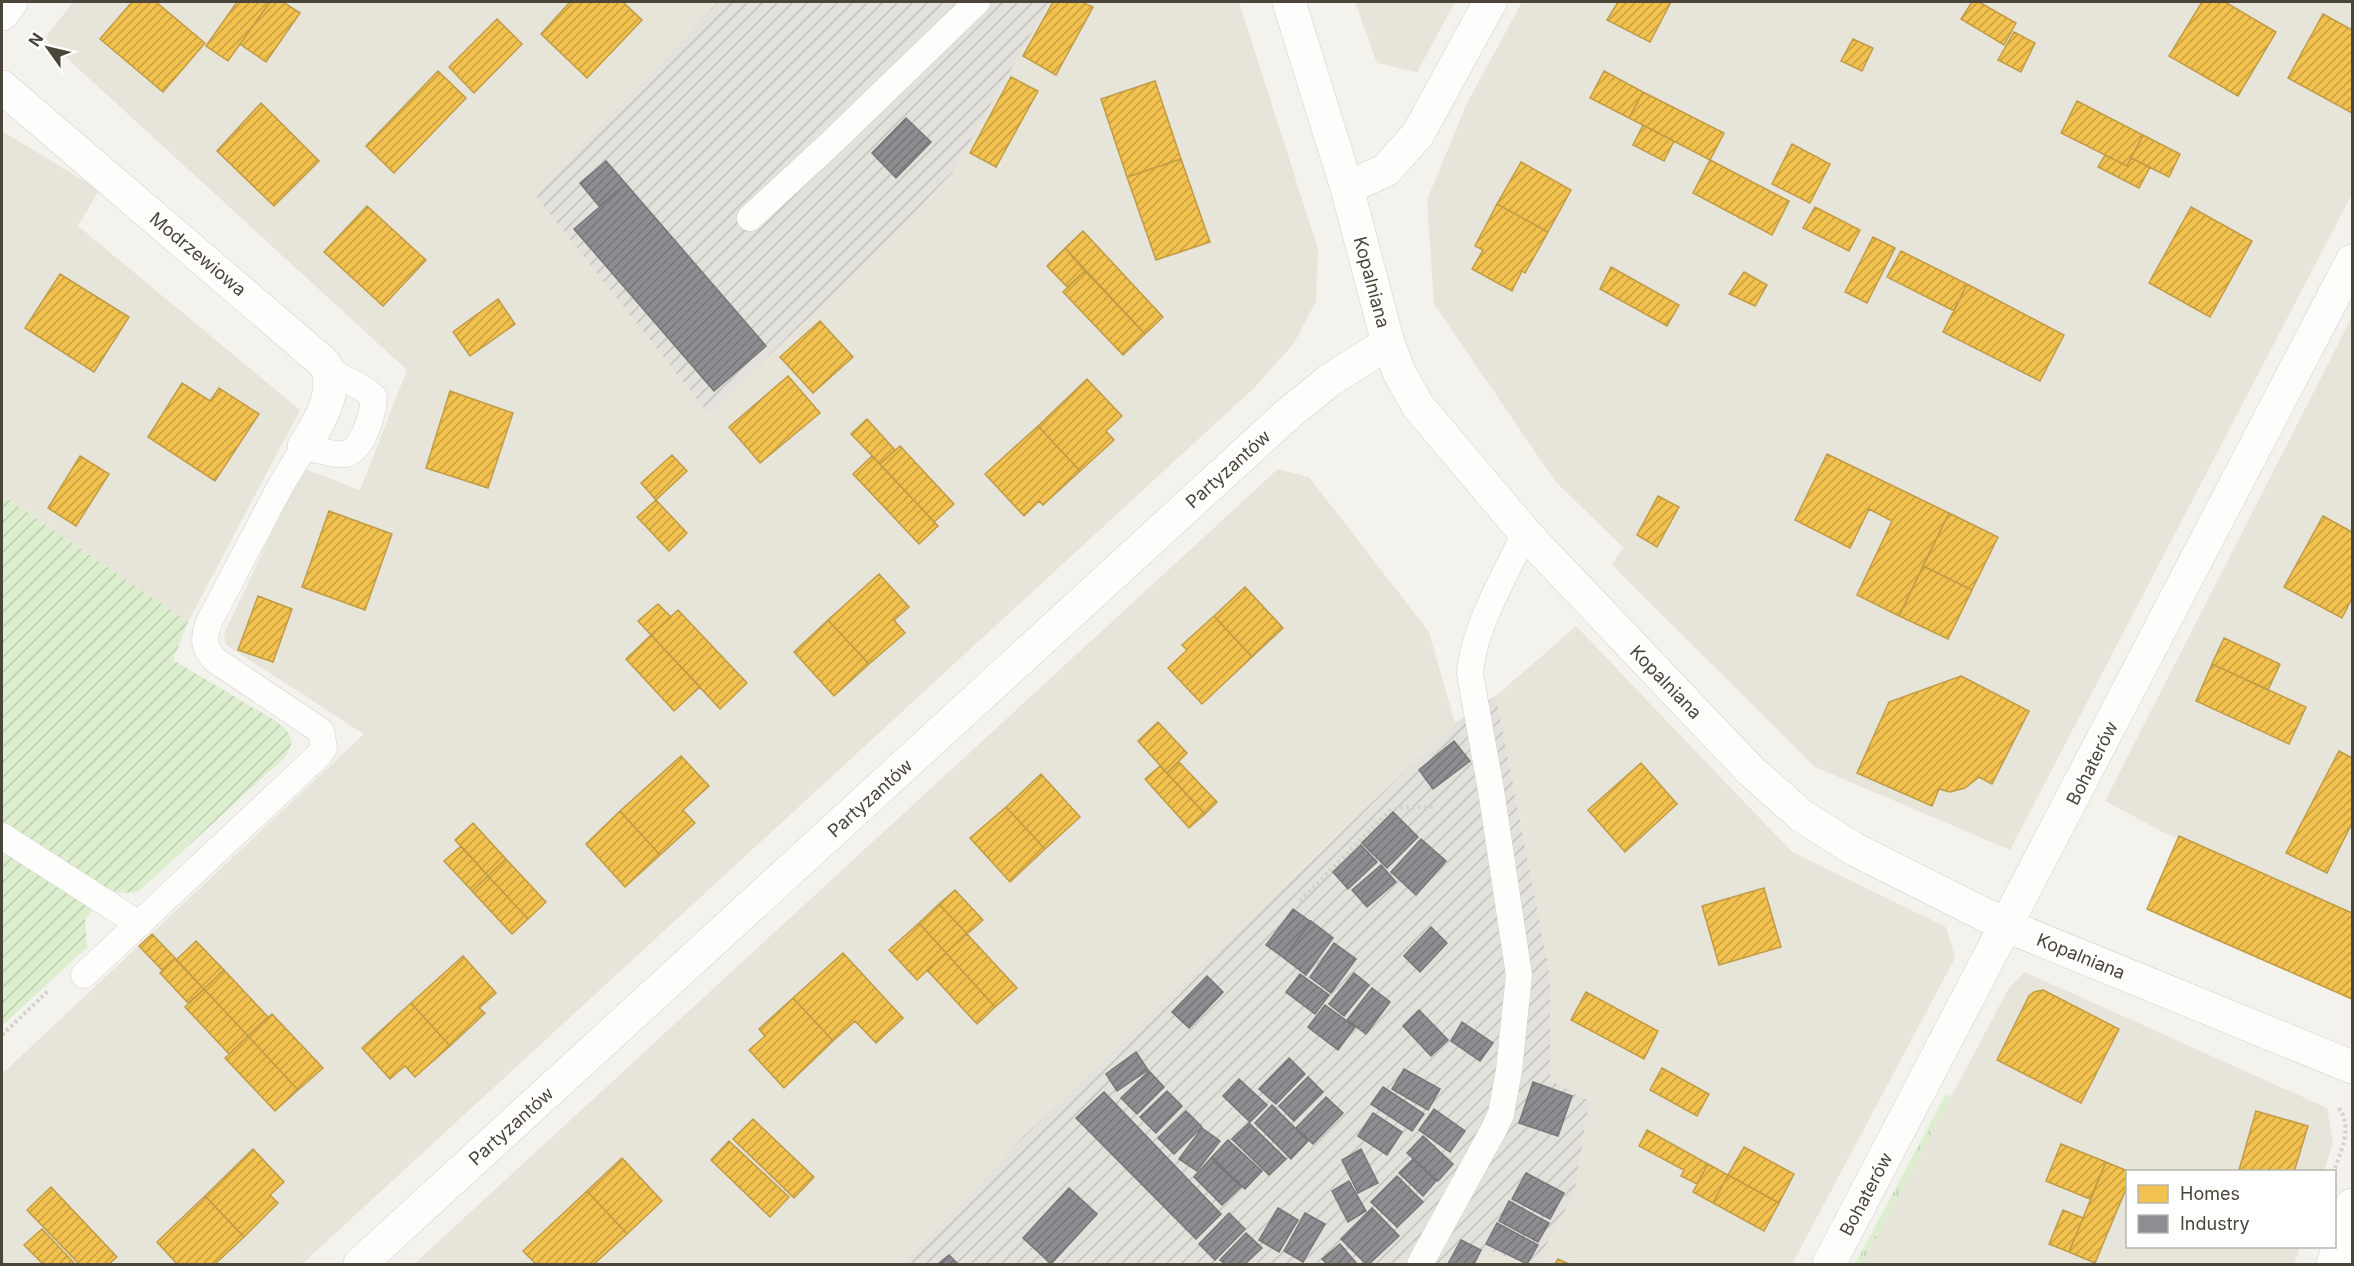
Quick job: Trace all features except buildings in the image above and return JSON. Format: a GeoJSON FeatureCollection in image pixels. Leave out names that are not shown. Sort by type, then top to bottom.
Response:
{"type":"FeatureCollection","features":[{"type":"Feature","properties":{"kind":"street"},"geometry":{"type":"LineString","coordinates":[[2,14],[11,2]]}},
{"type":"Feature","properties":{"kind":"street","name":"Kopalniana"},"geometry":{"type":"LineString","coordinates":[[1289,2],[1347,188],[1388,343],[1399,372],[1418,406],[1524,533],[1751,771],[1802,816],[1854,849],[2007,926],[2352,1067]]}},
{"type":"Feature","properties":{"kind":"street"},"geometry":{"type":"LineString","coordinates":[[1347,188],[1386,170],[1418,134],[1490,2]]}},
{"type":"Feature","properties":{"kind":"street","name":"Modrzewiowa"},"geometry":{"type":"LineString","coordinates":[[2,87],[304,344],[329,370]]}},
{"type":"Feature","properties":{"kind":"street","name":"Bohaterów"},"geometry":{"type":"LineString","coordinates":[[1829,1264],[2352,261]]}},
{"type":"Feature","properties":{"kind":"street","name":"Partyzantów"},"geometry":{"type":"LineString","coordinates":[[360,1264],[1289,413],[1330,380],[1388,343]]}},
{"type":"Feature","properties":{"kind":"street"},"geometry":{"type":"LineString","coordinates":[[304,447],[316,427],[330,391],[329,370]]}},
{"type":"Feature","properties":{"kind":"street"},"geometry":{"type":"LineString","coordinates":[[2333,1264],[2352,1205]]}},
{"type":"Feature","properties":{"kind":"lane"},"geometry":{"type":"LineString","coordinates":[[750,218],[977,2]]}},
{"type":"Feature","properties":{"kind":"lane"},"geometry":{"type":"LineString","coordinates":[[84,975],[324,748],[321,731],[215,660],[207,652],[204,638],[209,622],[281,484],[304,447],[344,455],[354,450],[359,444],[373,414],[374,397],[329,370]]}},
{"type":"Feature","properties":{"kind":"lane"},"geometry":{"type":"LineString","coordinates":[[1420,1264],[1501,1114],[1509,1070],[1519,975],[1491,790],[1470,674],[1471,655],[1479,632],[1524,533]]}},
{"type":"Feature","properties":{"kind":"lane"},"geometry":{"type":"LineString","coordinates":[[2,836],[139,924]]}},
{"type":"Feature","properties":{"kind":"path"},"geometry":{"type":"LineString","coordinates":[[1300,901],[1389,811],[1404,807],[1436,807]]}},
{"type":"Feature","properties":{"kind":"path"},"geometry":{"type":"LineString","coordinates":[[2331,1101],[2343,1113],[2346,1133],[2335,1170]]}},
{"type":"Feature","properties":{"kind":"shaded area"},"geometry":{"type":"Polygon","coordinates":[[[73,2],[718,2],[535,195],[952,173],[1049,2],[1239,2],[1318,249],[1316,301],[1294,343],[1255,387],[302,1264],[2,1264],[2,1074],[364,734],[226,645],[224,634],[302,468],[360,490],[407,370],[45,38],[73,2]]]}},
{"type":"Feature","properties":{"kind":"shaded area"},"geometry":{"type":"Polygon","coordinates":[[[718,2],[1049,2],[952,173],[858,271],[708,413],[535,195],[718,2]]]}},
{"type":"Feature","properties":{"kind":"shaded area"},"geometry":{"type":"Polygon","coordinates":[[[1355,2],[1455,2],[1417,72],[1377,63],[1355,2]]]}},
{"type":"Feature","properties":{"kind":"shaded area"},"geometry":{"type":"Polygon","coordinates":[[[1522,2],[2352,2],[2352,194],[2010,850],[1815,767],[1612,565],[1623,547],[1555,481],[1434,304],[1427,200],[1466,105],[1522,2]]]}},
{"type":"Feature","properties":{"kind":"shaded area"},"geometry":{"type":"Polygon","coordinates":[[[2,131],[99,190],[78,226],[300,410],[188,622],[2,495],[2,131]]]}},
{"type":"Feature","properties":{"kind":"shaded area"},"geometry":{"type":"Polygon","coordinates":[[[2352,317],[2352,916],[2161,831],[2105,801],[2352,317]]]}},
{"type":"Feature","properties":{"kind":"shaded area"},"geometry":{"type":"Polygon","coordinates":[[[1278,469],[1309,477],[1429,632],[1455,723],[1024,1136],[904,1264],[414,1264],[1278,469]]]}},
{"type":"Feature","properties":{"kind":"shaded area"},"geometry":{"type":"Polygon","coordinates":[[[1576,626],[1792,852],[1946,927],[1955,958],[1792,1264],[1536,1264],[1574,1194],[1550,1080],[1550,976],[1496,696],[1576,626]]]}},
{"type":"Feature","properties":{"kind":"shaded area"},"geometry":{"type":"Polygon","coordinates":[[[1496,696],[1550,976],[1550,1080],[1589,1101],[1574,1194],[1536,1264],[1524,1264],[1487,1249],[1478,1264],[904,1264],[1024,1136],[1455,723],[1496,696]]]}},
{"type":"Feature","properties":{"kind":"shaded area"},"geometry":{"type":"Polygon","coordinates":[[[2025,972],[2327,1108],[2333,1143],[2324,1170],[2126,1170],[2126,1248],[2300,1248],[2294,1264],[1862,1264],[2009,988],[2025,972]]]}},
{"type":"Feature","properties":{"kind":"shaded area"},"geometry":{"type":"Polygon","coordinates":[[[1487,1249],[1524,1264],[1478,1264],[1487,1249]]]}},
{"type":"Feature","properties":{"kind":"green space"},"geometry":{"type":"Polygon","coordinates":[[[2,495],[188,622],[173,660],[274,720],[288,733],[291,746],[284,758],[138,892],[120,893],[111,890],[85,919],[87,947],[2,1026],[2,495]]]}},
{"type":"Feature","properties":{"kind":"green space"},"geometry":{"type":"Polygon","coordinates":[[[1946,1094],[1951,1097],[1862,1264],[1855,1264],[1946,1094]]]}}]}
